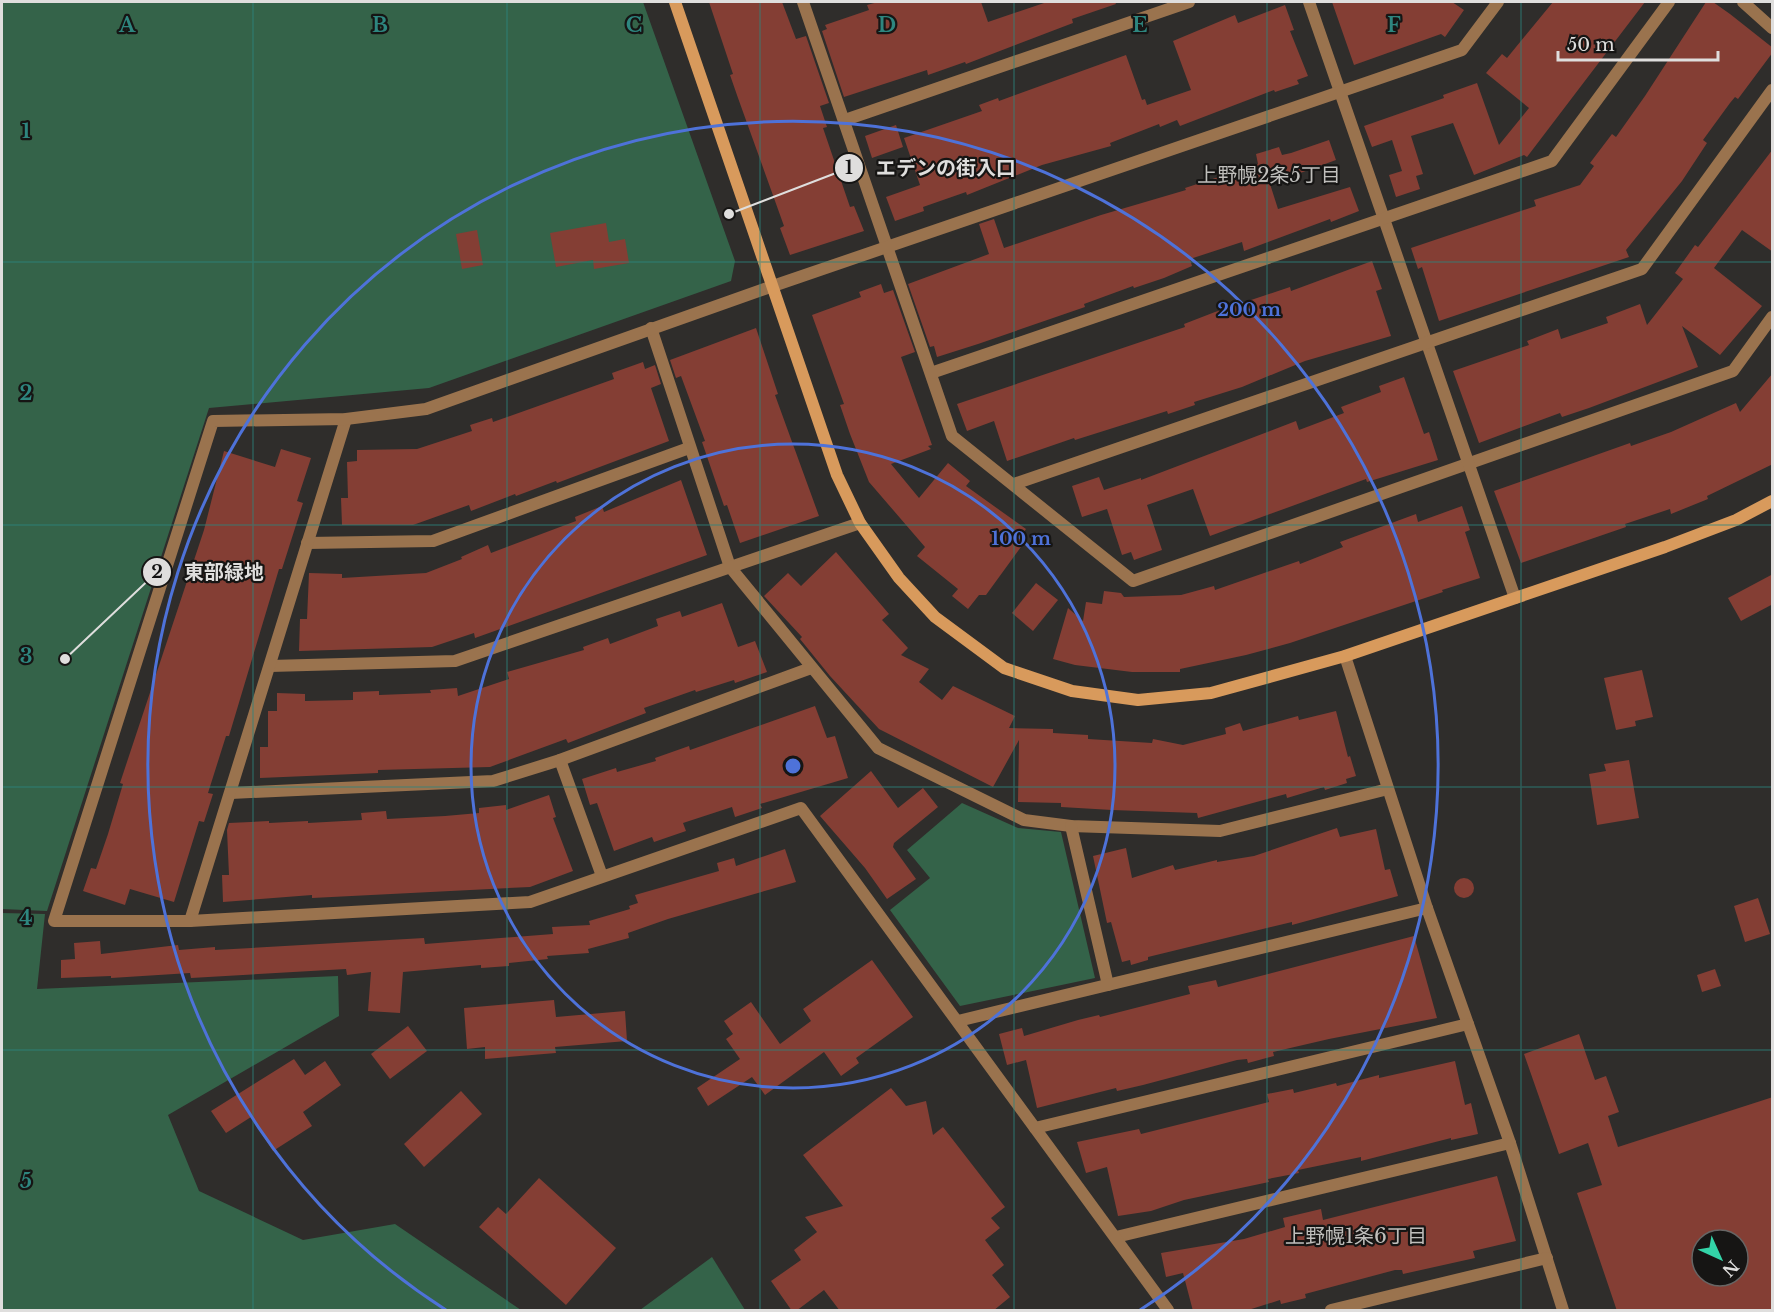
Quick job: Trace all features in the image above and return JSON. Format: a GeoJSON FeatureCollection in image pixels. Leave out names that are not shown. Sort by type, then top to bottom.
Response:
{"type":"FeatureCollection","features":[{"type":"Feature","properties":{"kind":"street"},"geometry":{"type":"LineString","coordinates":[[675,2],[837,475],[860,523],[899,578],[935,617],[1004,668],[1072,691],[1138,700],[1211,693],[1345,656],[1665,548],[1736,520],[1773,501]]}},
{"type":"Feature","properties":{"kind":"street"},"geometry":{"type":"LineString","coordinates":[[803,2],[952,436],[1133,581],[1733,371],[1773,317]]}},
{"type":"Feature","properties":{"kind":"street"},"geometry":{"type":"LineString","coordinates":[[845,120],[1189,2]]}},
{"type":"Feature","properties":{"kind":"street"},"geometry":{"type":"LineString","coordinates":[[1310,2],[1383,220],[1515,598]]}},
{"type":"Feature","properties":{"kind":"street"},"geometry":{"type":"LineString","coordinates":[[1168,1311],[801,808],[530,902],[190,921],[54,921],[213,421],[346,419],[426,409],[887,246],[1462,50],[1498,2]]}},
{"type":"Feature","properties":{"kind":"street"},"geometry":{"type":"LineString","coordinates":[[931,373],[1552,161],[1669,2]]}},
{"type":"Feature","properties":{"kind":"street"},"geometry":{"type":"LineString","coordinates":[[1743,2],[1773,28]]}},
{"type":"Feature","properties":{"kind":"street"},"geometry":{"type":"LineString","coordinates":[[1014,484],[1642,269],[1773,90]]}},
{"type":"Feature","properties":{"kind":"street"},"geometry":{"type":"LineString","coordinates":[[651,328],[730,567],[878,748],[1024,820],[1071,826],[1220,831],[1388,789]]}},
{"type":"Feature","properties":{"kind":"street"},"geometry":{"type":"LineString","coordinates":[[190,921],[346,419]]}},
{"type":"Feature","properties":{"kind":"street"},"geometry":{"type":"LineString","coordinates":[[307,543],[433,541],[689,448]]}},
{"type":"Feature","properties":{"kind":"street"},"geometry":{"type":"LineString","coordinates":[[270,666],[455,661],[860,523]]}},
{"type":"Feature","properties":{"kind":"street"},"geometry":{"type":"LineString","coordinates":[[1345,656],[1427,908],[1509,1143],[1563,1311]]}},
{"type":"Feature","properties":{"kind":"street"},"geometry":{"type":"LineString","coordinates":[[231,793],[493,782],[560,760],[811,668]]}},
{"type":"Feature","properties":{"kind":"street"},"geometry":{"type":"LineString","coordinates":[[560,760],[602,876]]}},
{"type":"Feature","properties":{"kind":"street"},"geometry":{"type":"LineString","coordinates":[[1071,826],[1108,985]]}},
{"type":"Feature","properties":{"kind":"street"},"geometry":{"type":"LineString","coordinates":[[958,1021],[1427,908]]}},
{"type":"Feature","properties":{"kind":"street"},"geometry":{"type":"LineString","coordinates":[[1035,1128],[1468,1024]]}},
{"type":"Feature","properties":{"kind":"street"},"geometry":{"type":"LineString","coordinates":[[1116,1237],[1509,1143]]}},
{"type":"Feature","properties":{"kind":"street"},"geometry":{"type":"LineString","coordinates":[[1331,1311],[1547,1258]]}},
{"type":"Feature","properties":{"kind":"green space"},"geometry":{"type":"Polygon","coordinates":[[[2,2],[643,2],[735,261],[731,281],[429,388],[209,408],[47,911],[2,909],[2,2]]]}},
{"type":"Feature","properties":{"kind":"green space"},"geometry":{"type":"Polygon","coordinates":[[[962,803],[1018,828],[1061,832],[1095,978],[960,1006],[890,910],[930,878],[907,850],[962,803]]]}},
{"type":"Feature","properties":{"kind":"green space"},"geometry":{"type":"Polygon","coordinates":[[[2,913],[45,914],[37,989],[338,976],[339,1016],[168,1115],[199,1191],[303,1240],[395,1224],[521,1310],[2,1310],[2,913]]]}},
{"type":"Feature","properties":{"kind":"green space"},"geometry":{"type":"Polygon","coordinates":[[[712,1257],[745,1310],[640,1310],[712,1257]]]}},
{"type":"Feature","properties":{"kind":"building"},"geometry":{"type":"Polygon","coordinates":[[[709,2],[782,2],[796,39],[806,36],[829,103],[820,106],[827,127],[823,128],[850,207],[854,206],[864,231],[790,255],[780,228],[784,226],[730,75],[733,74],[709,2]]]}},
{"type":"Feature","properties":{"kind":"building"},"geometry":{"type":"Polygon","coordinates":[[[878,2],[981,2],[988,22],[1047,2],[1115,2],[1116,4],[1072,19],[1073,23],[966,64],[965,62],[928,75],[927,70],[844,97],[822,31],[827,29],[825,25],[869,10],[867,5],[878,2]]]}},
{"type":"Feature","properties":{"kind":"building"},"geometry":{"type":"Polygon","coordinates":[[[1332,2],[1452,2],[1464,10],[1445,37],[1441,34],[1354,65],[1332,2]]]}},
{"type":"Feature","properties":{"kind":"building"},"geometry":{"type":"Polygon","coordinates":[[[1553,2],[1645,2],[1527,157],[1524,155],[1474,175],[1453,123],[1411,136],[1423,174],[1416,176],[1420,189],[1396,197],[1389,175],[1402,171],[1392,140],[1372,147],[1364,126],[1444,98],[1443,95],[1477,83],[1499,145],[1529,108],[1486,73],[1502,54],[1507,58],[1553,2]]]}},
{"type":"Feature","properties":{"kind":"building"},"geometry":{"type":"Polygon","coordinates":[[[1706,2],[1713,2],[1730,14],[1773,48],[1773,52],[1738,99],[1735,97],[1730,103],[1703,140],[1707,143],[1682,181],[1626,250],[1629,257],[1439,321],[1422,267],[1418,269],[1411,248],[1536,206],[1534,200],[1580,185],[1594,166],[1590,163],[1612,134],[1616,137],[1706,2]]]}},
{"type":"Feature","properties":{"kind":"building"},"geometry":{"type":"Polygon","coordinates":[[[1285,5],[1294,30],[1290,31],[1308,76],[1297,80],[1299,84],[1275,92],[1274,90],[1180,126],[1177,120],[1160,127],[1159,124],[1110,143],[1111,146],[1042,165],[967,195],[966,192],[923,207],[924,211],[895,221],[886,197],[920,185],[904,138],[982,111],[979,105],[998,98],[999,101],[1126,55],[1142,100],[1145,99],[1147,105],[1191,90],[1173,41],[1235,15],[1238,23],[1285,5]]]}},
{"type":"Feature","properties":{"kind":"building"},"geometry":{"type":"Polygon","coordinates":[[[896,125],[903,147],[872,158],[865,136],[896,125]]]}},
{"type":"Feature","properties":{"kind":"building"},"geometry":{"type":"Polygon","coordinates":[[[1329,140],[1336,160],[1270,184],[1278,209],[1350,187],[1359,211],[1331,222],[1330,219],[1244,251],[1242,242],[1190,259],[1192,266],[1164,278],[1134,288],[1133,286],[1084,304],[1085,307],[937,357],[934,346],[930,347],[908,284],[989,254],[979,224],[994,219],[1004,248],[1101,215],[1186,190],[1185,188],[1258,164],[1256,154],[1279,147],[1282,155],[1329,140]]]}},
{"type":"Feature","properties":{"kind":"building"},"geometry":{"type":"Polygon","coordinates":[[[1773,149],[1773,252],[1742,230],[1714,268],[1762,306],[1720,355],[1682,326],[1698,367],[1589,408],[1562,417],[1560,413],[1479,443],[1453,371],[1529,345],[1527,341],[1558,329],[1561,339],[1608,323],[1606,317],[1640,304],[1647,325],[1683,279],[1675,273],[1695,245],[1698,247],[1773,149]]]}},
{"type":"Feature","properties":{"kind":"building"},"geometry":{"type":"Polygon","coordinates":[[[606,223],[609,242],[625,239],[629,263],[594,269],[593,260],[556,267],[550,233],[606,223]]]}},
{"type":"Feature","properties":{"kind":"building"},"geometry":{"type":"Polygon","coordinates":[[[477,230],[483,265],[462,269],[456,234],[477,230]]]}},
{"type":"Feature","properties":{"kind":"building"},"geometry":{"type":"Polygon","coordinates":[[[1372,261],[1382,289],[1376,291],[1391,336],[1305,361],[1242,387],[1194,402],[1195,405],[1168,414],[1167,411],[1075,440],[1074,438],[1007,461],[994,421],[967,431],[957,404],[1185,327],[1184,324],[1215,312],[1290,287],[1291,291],[1372,261]]]}},
{"type":"Feature","properties":{"kind":"building"},"geometry":{"type":"Polygon","coordinates":[[[881,284],[884,293],[893,290],[915,352],[901,357],[932,445],[928,446],[931,449],[891,464],[919,498],[948,463],[970,481],[966,486],[1026,529],[1021,536],[1026,540],[986,595],[979,595],[968,609],[952,596],[958,589],[917,556],[925,547],[869,482],[840,405],[844,404],[812,315],[861,297],[859,292],[881,284]]]}},
{"type":"Feature","properties":{"kind":"building"},"geometry":{"type":"Polygon","coordinates":[[[756,328],[778,394],[775,395],[819,516],[740,543],[727,505],[724,506],[702,442],[705,441],[681,376],[676,378],[670,360],[756,328]]]}},
{"type":"Feature","properties":{"kind":"building"},"geometry":{"type":"Polygon","coordinates":[[[643,362],[645,369],[655,365],[661,384],[651,388],[669,441],[557,483],[556,481],[516,496],[515,494],[471,511],[469,505],[413,525],[342,525],[341,498],[348,498],[347,462],[357,461],[357,450],[417,449],[472,431],[470,425],[492,418],[493,422],[614,379],[612,373],[643,362]]]}},
{"type":"Feature","properties":{"kind":"building"},"geometry":{"type":"Polygon","coordinates":[[[1773,373],[1773,464],[1707,496],[1708,499],[1671,514],[1670,509],[1625,524],[1626,527],[1521,563],[1494,491],[1630,443],[1631,446],[1671,432],[1736,403],[1740,412],[1773,373]]]}},
{"type":"Feature","properties":{"kind":"building"},"geometry":{"type":"Polygon","coordinates":[[[1404,377],[1424,434],[1429,432],[1438,460],[1367,482],[1366,479],[1210,536],[1193,489],[1147,505],[1162,550],[1134,560],[1131,552],[1122,555],[1107,509],[1082,517],[1072,486],[1099,477],[1104,490],[1141,478],[1141,480],[1296,421],[1299,430],[1344,413],[1341,407],[1381,392],[1379,386],[1404,377]]]}},
{"type":"Feature","properties":{"kind":"building"},"geometry":{"type":"Polygon","coordinates":[[[281,449],[311,458],[297,501],[303,503],[282,569],[279,569],[229,736],[226,736],[208,793],[213,794],[204,822],[199,821],[174,902],[130,889],[125,905],[83,891],[91,868],[96,869],[108,834],[123,784],[120,783],[204,530],[224,451],[275,467],[281,449]]]}},
{"type":"Feature","properties":{"kind":"building"},"geometry":{"type":"Polygon","coordinates":[[[681,480],[707,555],[475,638],[474,633],[432,647],[299,651],[300,619],[307,619],[309,573],[342,574],[342,578],[426,573],[462,559],[461,557],[488,545],[491,553],[576,521],[575,517],[602,506],[604,512],[681,480]]]}},
{"type":"Feature","properties":{"kind":"building"},"geometry":{"type":"Polygon","coordinates":[[[1462,506],[1470,530],[1465,532],[1480,578],[1442,590],[1443,592],[1290,643],[1180,669],[1180,672],[1132,672],[1075,665],[1053,659],[1068,608],[1083,621],[1086,602],[1102,604],[1104,591],[1121,593],[1124,597],[1181,595],[1214,586],[1215,590],[1299,561],[1300,564],[1343,547],[1340,542],[1416,514],[1418,522],[1462,506]]]}},
{"type":"Feature","properties":{"kind":"building"},"geometry":{"type":"Polygon","coordinates":[[[836,552],[889,614],[882,620],[908,648],[901,655],[929,669],[919,682],[942,700],[953,686],[1015,716],[1009,728],[1053,729],[1053,733],[1088,735],[1088,739],[1152,743],[1153,739],[1183,745],[1226,734],[1225,728],[1240,723],[1243,731],[1298,716],[1299,720],[1336,711],[1348,757],[1350,756],[1356,776],[1346,779],[1347,783],[1325,790],[1324,787],[1287,798],[1286,794],[1198,818],[1197,813],[1061,807],[1061,803],[1018,802],[1019,740],[993,787],[879,729],[830,676],[800,639],[802,637],[764,596],[788,573],[801,586],[836,552]]]}},
{"type":"Feature","properties":{"kind":"building"},"geometry":{"type":"Polygon","coordinates":[[[1773,574],[1773,604],[1741,621],[1728,598],[1773,574]]]}},
{"type":"Feature","properties":{"kind":"building"},"geometry":{"type":"Polygon","coordinates":[[[1036,583],[1058,600],[1033,631],[1012,613],[1036,583]]]}},
{"type":"Feature","properties":{"kind":"building"},"geometry":{"type":"Polygon","coordinates":[[[722,603],[738,647],[755,641],[767,672],[735,683],[734,680],[696,692],[695,690],[644,708],[646,713],[568,743],[566,739],[490,767],[378,770],[378,773],[260,778],[260,747],[268,747],[268,711],[277,711],[277,693],[305,694],[305,701],[353,700],[353,692],[379,691],[379,695],[431,693],[430,690],[457,688],[458,696],[509,679],[507,672],[584,650],[583,647],[608,638],[610,644],[658,626],[656,619],[680,611],[682,617],[722,603]]]}},
{"type":"Feature","properties":{"kind":"building"},"geometry":{"type":"Polygon","coordinates":[[[1642,670],[1653,717],[1635,721],[1636,726],[1616,730],[1604,678],[1642,670]]]}},
{"type":"Feature","properties":{"kind":"building"},"geometry":{"type":"Polygon","coordinates":[[[815,706],[827,738],[835,736],[848,778],[760,804],[762,808],[735,817],[732,807],[683,823],[686,831],[654,842],[652,837],[614,851],[597,803],[590,805],[582,779],[616,768],[617,772],[656,761],[655,758],[689,746],[690,750],[815,706]]]}},
{"type":"Feature","properties":{"kind":"building"},"geometry":{"type":"Polygon","coordinates":[[[1629,760],[1639,818],[1597,825],[1589,774],[1606,771],[1604,764],[1629,760]]]}},
{"type":"Feature","properties":{"kind":"building"},"geometry":{"type":"Polygon","coordinates":[[[871,771],[898,808],[923,788],[938,807],[894,843],[893,847],[916,879],[887,899],[865,868],[820,816],[871,771]]]}},
{"type":"Feature","properties":{"kind":"building"},"geometry":{"type":"Polygon","coordinates":[[[549,795],[556,817],[553,818],[573,871],[530,887],[312,898],[312,895],[223,902],[222,875],[229,875],[227,830],[229,823],[362,820],[361,813],[386,811],[387,819],[445,816],[479,813],[479,808],[506,805],[506,810],[549,795]]]}},
{"type":"Feature","properties":{"kind":"building"},"geometry":{"type":"Polygon","coordinates":[[[1337,828],[1340,837],[1376,829],[1385,870],[1390,869],[1398,896],[1292,925],[1292,922],[1148,957],[1148,960],[1131,965],[1130,960],[1122,962],[1111,922],[1107,923],[1093,856],[1126,848],[1132,878],[1173,865],[1175,870],[1217,860],[1217,862],[1254,856],[1337,828]]]}},
{"type":"Feature","properties":{"kind":"building"},"geometry":{"type":"Polygon","coordinates":[[[785,849],[796,882],[668,919],[628,933],[629,938],[588,949],[589,953],[547,956],[548,959],[509,963],[509,966],[481,968],[481,965],[403,972],[400,1013],[368,1011],[371,972],[347,975],[346,969],[191,978],[190,973],[111,978],[111,976],[61,978],[61,960],[75,959],[74,943],[100,941],[101,954],[178,945],[179,950],[215,947],[215,950],[424,938],[425,944],[553,934],[552,927],[590,925],[589,921],[630,909],[629,906],[638,903],[635,895],[719,871],[717,863],[734,858],[736,866],[785,849]]]}},
{"type":"Feature","properties":{"kind":"building"},"geometry":{"type":"Polygon","coordinates":[[[1464,878],[1471,881],[1474,888],[1471,895],[1464,898],[1457,895],[1454,888],[1457,881],[1464,878]]]}},
{"type":"Feature","properties":{"kind":"building"},"geometry":{"type":"Polygon","coordinates":[[[1758,898],[1770,934],[1745,942],[1734,906],[1758,898]]]}},
{"type":"Feature","properties":{"kind":"building"},"geometry":{"type":"Polygon","coordinates":[[[1414,936],[1437,1018],[1329,1039],[1273,1052],[1274,1056],[1248,1063],[1247,1059],[1237,1060],[1143,1085],[1117,1091],[1116,1088],[1037,1108],[1026,1060],[1007,1065],[999,1034],[1022,1028],[1024,1036],[1078,1020],[1099,1015],[1100,1017],[1190,994],[1188,986],[1216,980],[1218,987],[1414,936]]]}},
{"type":"Feature","properties":{"kind":"building"},"geometry":{"type":"Polygon","coordinates":[[[872,960],[913,1017],[856,1058],[859,1063],[841,1076],[824,1052],[765,1095],[752,1077],[708,1106],[697,1088],[740,1059],[726,1039],[733,1034],[724,1021],[751,1002],[780,1044],[811,1021],[803,1009],[872,960]]]}},
{"type":"Feature","properties":{"kind":"building"},"geometry":{"type":"Polygon","coordinates":[[[1715,969],[1721,986],[1702,992],[1697,975],[1715,969]]]}},
{"type":"Feature","properties":{"kind":"building"},"geometry":{"type":"Polygon","coordinates":[[[554,1000],[556,1017],[625,1011],[627,1041],[555,1047],[556,1053],[485,1059],[485,1047],[467,1049],[464,1008],[554,1000]]]}},
{"type":"Feature","properties":{"kind":"building"},"geometry":{"type":"Polygon","coordinates":[[[408,1026],[427,1051],[390,1079],[371,1054],[408,1026]]]}},
{"type":"Feature","properties":{"kind":"building"},"geometry":{"type":"Polygon","coordinates":[[[1579,1034],[1595,1080],[1606,1076],[1619,1112],[1608,1116],[1618,1147],[1773,1097],[1773,1311],[1617,1311],[1577,1193],[1602,1185],[1588,1143],[1559,1154],[1524,1054],[1579,1034]]]}},
{"type":"Feature","properties":{"kind":"building"},"geometry":{"type":"Polygon","coordinates":[[[294,1059],[305,1075],[325,1061],[341,1085],[303,1112],[312,1126],[273,1151],[251,1117],[226,1133],[211,1111],[294,1059]]]}},
{"type":"Feature","properties":{"kind":"building"},"geometry":{"type":"Polygon","coordinates":[[[1455,1061],[1465,1105],[1471,1103],[1478,1134],[1451,1140],[1451,1138],[1361,1161],[1361,1157],[1298,1170],[1299,1173],[1268,1179],[1269,1182],[1184,1200],[1151,1211],[1118,1216],[1107,1167],[1086,1173],[1077,1142],[1139,1129],[1141,1134],[1269,1102],[1267,1094],[1293,1089],[1294,1093],[1336,1083],[1337,1086],[1379,1075],[1379,1078],[1455,1061]]]}},
{"type":"Feature","properties":{"kind":"building"},"geometry":{"type":"Polygon","coordinates":[[[891,1088],[906,1106],[926,1101],[933,1135],[943,1127],[1005,1207],[991,1218],[1000,1228],[985,1240],[1004,1265],[992,1275],[1010,1297],[993,1311],[840,1311],[824,1290],[796,1311],[792,1311],[771,1281],[801,1260],[794,1250],[817,1232],[805,1217],[843,1206],[803,1155],[891,1088]]]}},
{"type":"Feature","properties":{"kind":"building"},"geometry":{"type":"Polygon","coordinates":[[[461,1091],[482,1114],[424,1167],[404,1144],[461,1091]]]}},
{"type":"Feature","properties":{"kind":"building"},"geometry":{"type":"Polygon","coordinates":[[[1497,1176],[1516,1241],[1473,1251],[1475,1258],[1403,1274],[1402,1270],[1395,1270],[1305,1294],[1306,1298],[1281,1304],[1280,1300],[1245,1311],[1193,1311],[1183,1273],[1166,1277],[1161,1253],[1244,1239],[1285,1227],[1283,1218],[1321,1209],[1323,1220],[1497,1176]]]}},
{"type":"Feature","properties":{"kind":"building"},"geometry":{"type":"Polygon","coordinates":[[[539,1178],[616,1248],[566,1305],[479,1227],[498,1207],[506,1214],[539,1178]]]}},
{"type":"Feature","properties":{"kind":"place","name":"エデンの街入口"},"geometry":{"type":"Point","coordinates":[729,214]}},
{"type":"Feature","properties":{"kind":"place","name":"東部緑地"},"geometry":{"type":"Point","coordinates":[65,659]}},
{"type":"Feature","properties":{"kind":"district","name":"上野幌2条5丁目"},"geometry":{"type":"Point","coordinates":[1269,175]}},
{"type":"Feature","properties":{"kind":"district","name":"上野幌1条6丁目"},"geometry":{"type":"Point","coordinates":[1356,1236]}}]}
